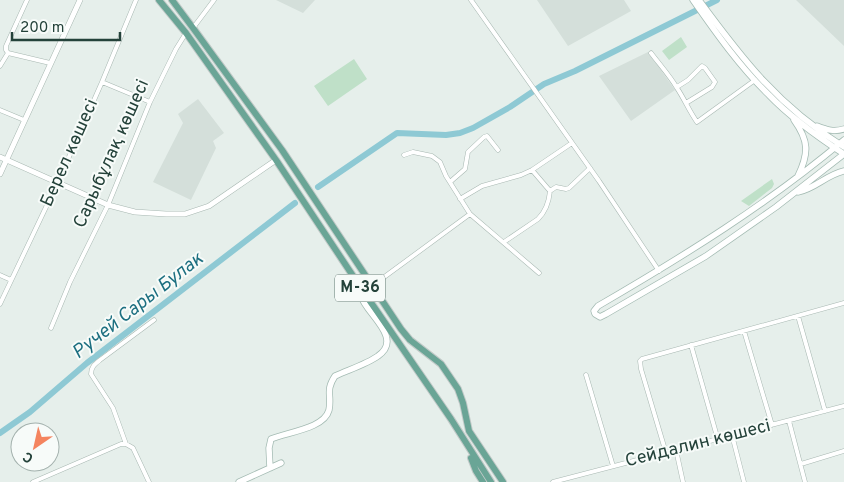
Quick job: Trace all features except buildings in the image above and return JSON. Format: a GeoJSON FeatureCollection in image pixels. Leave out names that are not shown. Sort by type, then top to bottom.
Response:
{"type":"FeatureCollection","features":[{"type":"Feature","properties":{"kind":"main road","name":"M-36"},"geometry":{"type":"LineString","coordinates":[[159,0],[186,33],[276,160],[491,482]]}},
{"type":"Feature","properties":{"kind":"main road","name":"M-36"},"geometry":{"type":"LineString","coordinates":[[172,0],[285,155],[330,225],[410,340],[442,364],[458,389],[469,431],[503,482]]}},
{"type":"Feature","properties":{"kind":"main road"},"geometry":{"type":"LineString","coordinates":[[695,1],[757,79],[790,114],[802,133],[806,150],[805,161],[797,178]]}},
{"type":"Feature","properties":{"kind":"main road","name":"Сарыбұлақ көшесі"},"geometry":{"type":"LineString","coordinates":[[186,33],[194,28]]}},
{"type":"Feature","properties":{"kind":"main road"},"geometry":{"type":"LineString","coordinates":[[757,79],[840,145],[844,154],[796,192],[706,256],[600,317],[594,312],[598,306],[659,271],[733,224],[840,145]]}},
{"type":"Feature","properties":{"kind":"main road"},"geometry":{"type":"LineString","coordinates":[[790,114],[840,145]]}},
{"type":"Feature","properties":{"kind":"main road"},"geometry":{"type":"LineString","coordinates":[[810,123],[830,131],[844,129]]}},
{"type":"Feature","properties":{"kind":"main road"},"geometry":{"type":"LineString","coordinates":[[276,160],[285,155]]}},
{"type":"Feature","properties":{"kind":"main road"},"geometry":{"type":"LineString","coordinates":[[796,192],[808,190],[825,178],[844,171]]}},
{"type":"Feature","properties":{"kind":"main road"},"geometry":{"type":"LineString","coordinates":[[322,230],[330,225]]}},
{"type":"Feature","properties":{"kind":"main road"},"geometry":{"type":"LineString","coordinates":[[270,468],[269,448],[271,439],[319,422],[328,413],[330,398],[328,390],[335,376],[376,358],[384,351],[387,339],[384,330],[361,296],[361,288]]}},
{"type":"Feature","properties":{"kind":"main road"},"geometry":{"type":"LineString","coordinates":[[461,436],[469,431]]}},
{"type":"Feature","properties":{"kind":"main road"},"geometry":{"type":"LineString","coordinates":[[469,449],[476,471],[483,482]]}},
{"type":"Feature","properties":{"kind":"main road"},"geometry":{"type":"LineString","coordinates":[[239,482],[281,463]]}},
{"type":"Feature","properties":{"kind":"street"},"geometry":{"type":"LineString","coordinates":[[8,53],[6,46],[27,0]]}},
{"type":"Feature","properties":{"kind":"street","name":"Берел көшесі"},"geometry":{"type":"LineString","coordinates":[[0,304],[57,184],[136,0]]}},
{"type":"Feature","properties":{"kind":"street","name":"Сарыбұлақ көшесі"},"geometry":{"type":"LineString","coordinates":[[194,28],[214,0]]}},
{"type":"Feature","properties":{"kind":"street"},"geometry":{"type":"LineString","coordinates":[[471,0],[590,168],[659,271]]}},
{"type":"Feature","properties":{"kind":"street"},"geometry":{"type":"LineString","coordinates":[[0,174],[78,1]]}},
{"type":"Feature","properties":{"kind":"street","name":"Сарыбұлақ көшесі"},"geometry":{"type":"LineString","coordinates":[[51,328],[70,282],[108,205],[150,102],[186,33]]}},
{"type":"Feature","properties":{"kind":"street"},"geometry":{"type":"LineString","coordinates":[[8,53],[50,63]]}},
{"type":"Feature","properties":{"kind":"street"},"geometry":{"type":"LineString","coordinates":[[0,66],[8,53]]}},
{"type":"Feature","properties":{"kind":"street"},"geometry":{"type":"LineString","coordinates":[[651,53],[677,87],[687,108],[697,122],[757,79]]}},
{"type":"Feature","properties":{"kind":"street"},"geometry":{"type":"LineString","coordinates":[[677,87],[688,80],[702,66],[715,82],[712,87],[686,103]]}},
{"type":"Feature","properties":{"kind":"street"},"geometry":{"type":"LineString","coordinates":[[102,82],[150,102]]}},
{"type":"Feature","properties":{"kind":"street"},"geometry":{"type":"LineString","coordinates":[[0,110],[24,120]]}},
{"type":"Feature","properties":{"kind":"street"},"geometry":{"type":"LineString","coordinates":[[450,182],[465,168],[468,152],[484,137],[487,136],[498,150]]}},
{"type":"Feature","properties":{"kind":"street"},"geometry":{"type":"LineString","coordinates":[[460,199],[482,186],[532,170],[572,143]]}},
{"type":"Feature","properties":{"kind":"street"},"geometry":{"type":"LineString","coordinates":[[404,155],[413,152],[432,156],[440,162],[470,214],[539,273]]}},
{"type":"Feature","properties":{"kind":"street"},"geometry":{"type":"LineString","coordinates":[[0,157],[57,184],[108,205],[135,212],[166,214],[185,214],[203,209],[276,160]]}},
{"type":"Feature","properties":{"kind":"street"},"geometry":{"type":"LineString","coordinates":[[504,242],[542,215],[548,203],[550,191],[556,187],[569,188],[590,168]]}},
{"type":"Feature","properties":{"kind":"street"},"geometry":{"type":"LineString","coordinates":[[532,170],[550,191]]}},
{"type":"Feature","properties":{"kind":"street"},"geometry":{"type":"LineString","coordinates":[[372,286],[470,214]]}},
{"type":"Feature","properties":{"kind":"street"},"geometry":{"type":"LineString","coordinates":[[0,275],[11,280]]}},
{"type":"Feature","properties":{"kind":"street"},"geometry":{"type":"LineString","coordinates":[[666,453],[641,369],[640,362],[642,359],[844,303]]}},
{"type":"Feature","properties":{"kind":"street"},"geometry":{"type":"LineString","coordinates":[[798,316],[825,411]]}},
{"type":"Feature","properties":{"kind":"street"},"geometry":{"type":"LineString","coordinates":[[127,445],[113,408],[91,374],[91,371],[92,367],[100,360],[154,320]]}},
{"type":"Feature","properties":{"kind":"street"},"geometry":{"type":"LineString","coordinates":[[744,331],[772,425]]}},
{"type":"Feature","properties":{"kind":"street"},"geometry":{"type":"LineString","coordinates":[[692,345],[718,440]]}},
{"type":"Feature","properties":{"kind":"street"},"geometry":{"type":"LineString","coordinates":[[586,375],[613,466]]}},
{"type":"Feature","properties":{"kind":"street","name":"Сейдалин көшесі"},"geometry":{"type":"LineString","coordinates":[[553,482],[844,406]]}},
{"type":"Feature","properties":{"kind":"street"},"geometry":{"type":"LineString","coordinates":[[789,421],[805,482]]}},
{"type":"Feature","properties":{"kind":"street"},"geometry":{"type":"LineString","coordinates":[[732,435],[744,482]]}},
{"type":"Feature","properties":{"kind":"street"},"geometry":{"type":"LineString","coordinates":[[33,482],[121,444],[133,448],[149,482]]}},
{"type":"Feature","properties":{"kind":"street"},"geometry":{"type":"LineString","coordinates":[[676,450],[683,482]]}},
{"type":"Feature","properties":{"kind":"street"},"geometry":{"type":"LineString","coordinates":[[801,464],[844,451]]}},
{"type":"Feature","properties":{"kind":"shaded area"},"geometry":{"type":"Polygon","coordinates":[[[276,0],[315,0],[303,13],[276,0]]]}},
{"type":"Feature","properties":{"kind":"shaded area"},"geometry":{"type":"Polygon","coordinates":[[[537,0],[624,0],[631,11],[568,46],[537,0]]]}},
{"type":"Feature","properties":{"kind":"shaded area"},"geometry":{"type":"Polygon","coordinates":[[[796,0],[844,0],[844,46],[843,45],[796,0]]]}},
{"type":"Feature","properties":{"kind":"shaded area"},"geometry":{"type":"Polygon","coordinates":[[[648,52],[675,90],[631,121],[599,76],[648,52]]]}},
{"type":"Feature","properties":{"kind":"shaded area"},"geometry":{"type":"Polygon","coordinates":[[[198,99],[224,133],[213,141],[216,148],[191,200],[153,182],[183,123],[178,114],[198,99]]]}},
{"type":"Feature","properties":{"kind":"green space"},"geometry":{"type":"Polygon","coordinates":[[[681,37],[687,47],[669,60],[662,51],[681,37]]]}},
{"type":"Feature","properties":{"kind":"green space"},"geometry":{"type":"Polygon","coordinates":[[[354,59],[367,79],[328,106],[314,86],[354,59]]]}},
{"type":"Feature","properties":{"kind":"green space"},"geometry":{"type":"Polygon","coordinates":[[[772,179],[774,184],[772,188],[749,206],[741,201],[772,179]]]}},
{"type":"Feature","properties":{"kind":"waterway"},"geometry":{"type":"LineString","coordinates":[[318,187],[397,133],[446,135],[460,133],[473,128],[510,107],[544,84],[575,71],[717,0]]}},
{"type":"Feature","properties":{"kind":"waterway","name":"Ручей Сары Булак"},"geometry":{"type":"LineString","coordinates":[[0,433],[30,412],[87,363],[295,203]]}}]}
